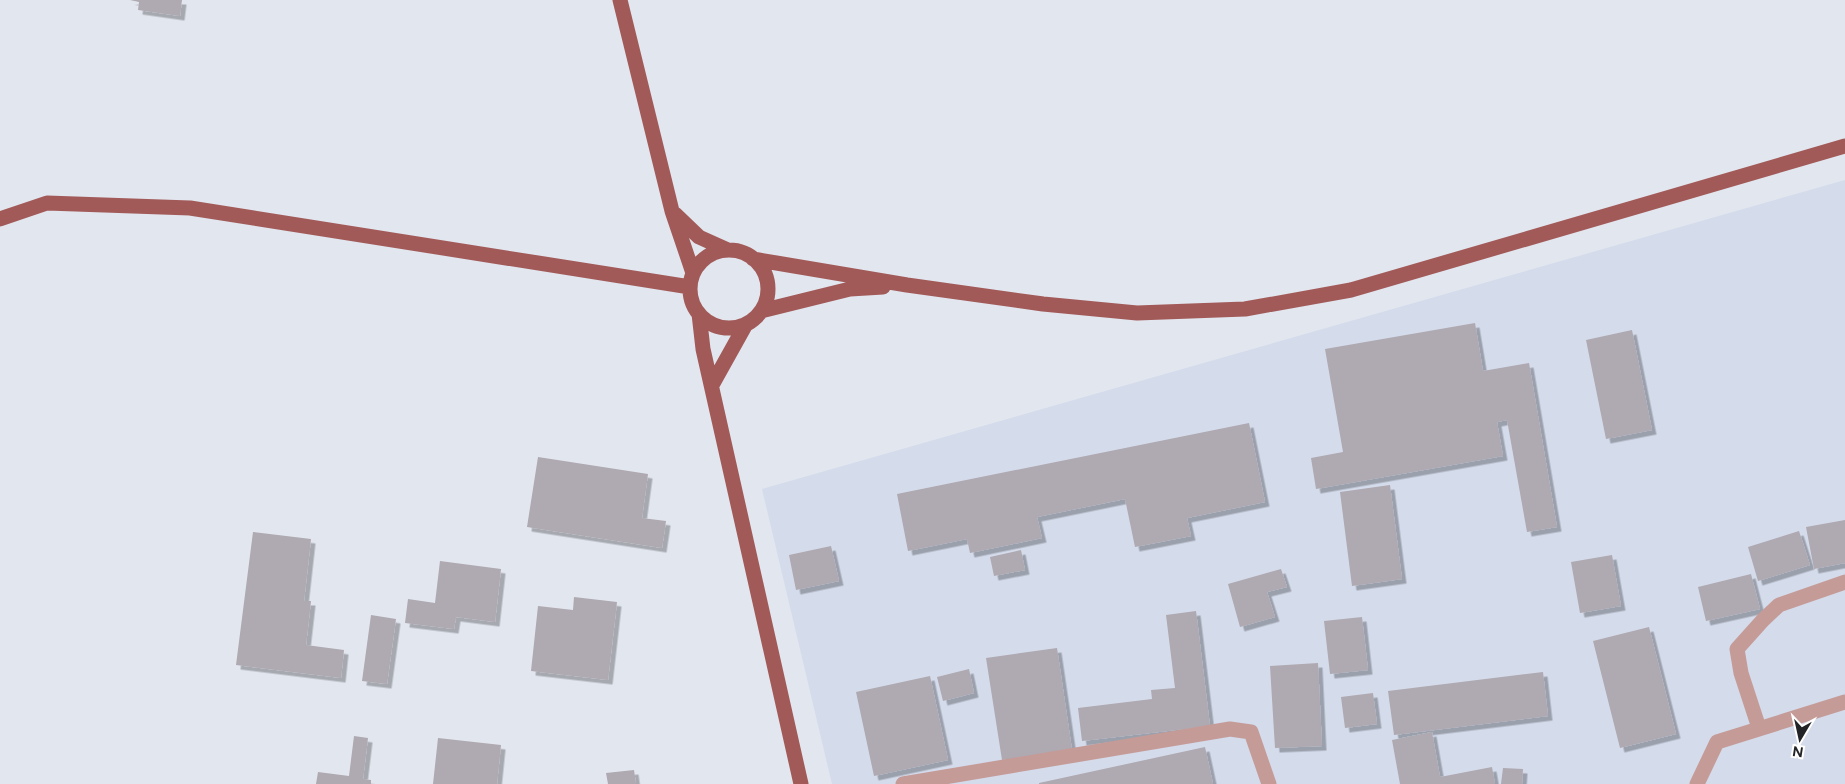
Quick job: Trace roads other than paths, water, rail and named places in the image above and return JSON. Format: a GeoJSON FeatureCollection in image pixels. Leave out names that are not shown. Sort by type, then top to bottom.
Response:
{"type":"FeatureCollection","features":[{"type":"Feature","properties":{"kind":"main road"},"geometry":{"type":"LineString","coordinates":[[620,0],[672,211],[692,280],[690,297],[699,314],[703,349],[801,784]]}},
{"type":"Feature","properties":{"kind":"main road"},"geometry":{"type":"LineString","coordinates":[[672,211],[699,237],[728,250],[753,258],[907,285],[1043,304],[1137,313],[1245,308],[1351,290],[1845,146]]}},
{"type":"Feature","properties":{"kind":"main road"},"geometry":{"type":"LineString","coordinates":[[0,219],[47,203],[190,208],[692,280]]}},
{"type":"Feature","properties":{"kind":"main road"},"geometry":{"type":"LineString","coordinates":[[692,280],[707,257],[717,252],[728,250]]}},
{"type":"Feature","properties":{"kind":"main road"},"geometry":{"type":"LineString","coordinates":[[699,314],[716,326],[736,328],[746,324],[761,311],[766,301],[768,289],[761,267],[753,258]]}},
{"type":"Feature","properties":{"kind":"main road"},"geometry":{"type":"LineString","coordinates":[[761,311],[850,288],[907,285]]}},
{"type":"Feature","properties":{"kind":"main road"},"geometry":{"type":"LineString","coordinates":[[712,385],[746,324]]}},
{"type":"Feature","properties":{"kind":"lane"},"geometry":{"type":"LineString","coordinates":[[1759,728],[1741,673],[1737,649],[1779,605],[1845,582]]}},
{"type":"Feature","properties":{"kind":"lane"},"geometry":{"type":"LineString","coordinates":[[1697,784],[1717,742],[1845,702]]}},
{"type":"Feature","properties":{"kind":"lane"},"geometry":{"type":"LineString","coordinates":[[904,784],[1230,728],[1251,732],[1269,784]]}}]}
